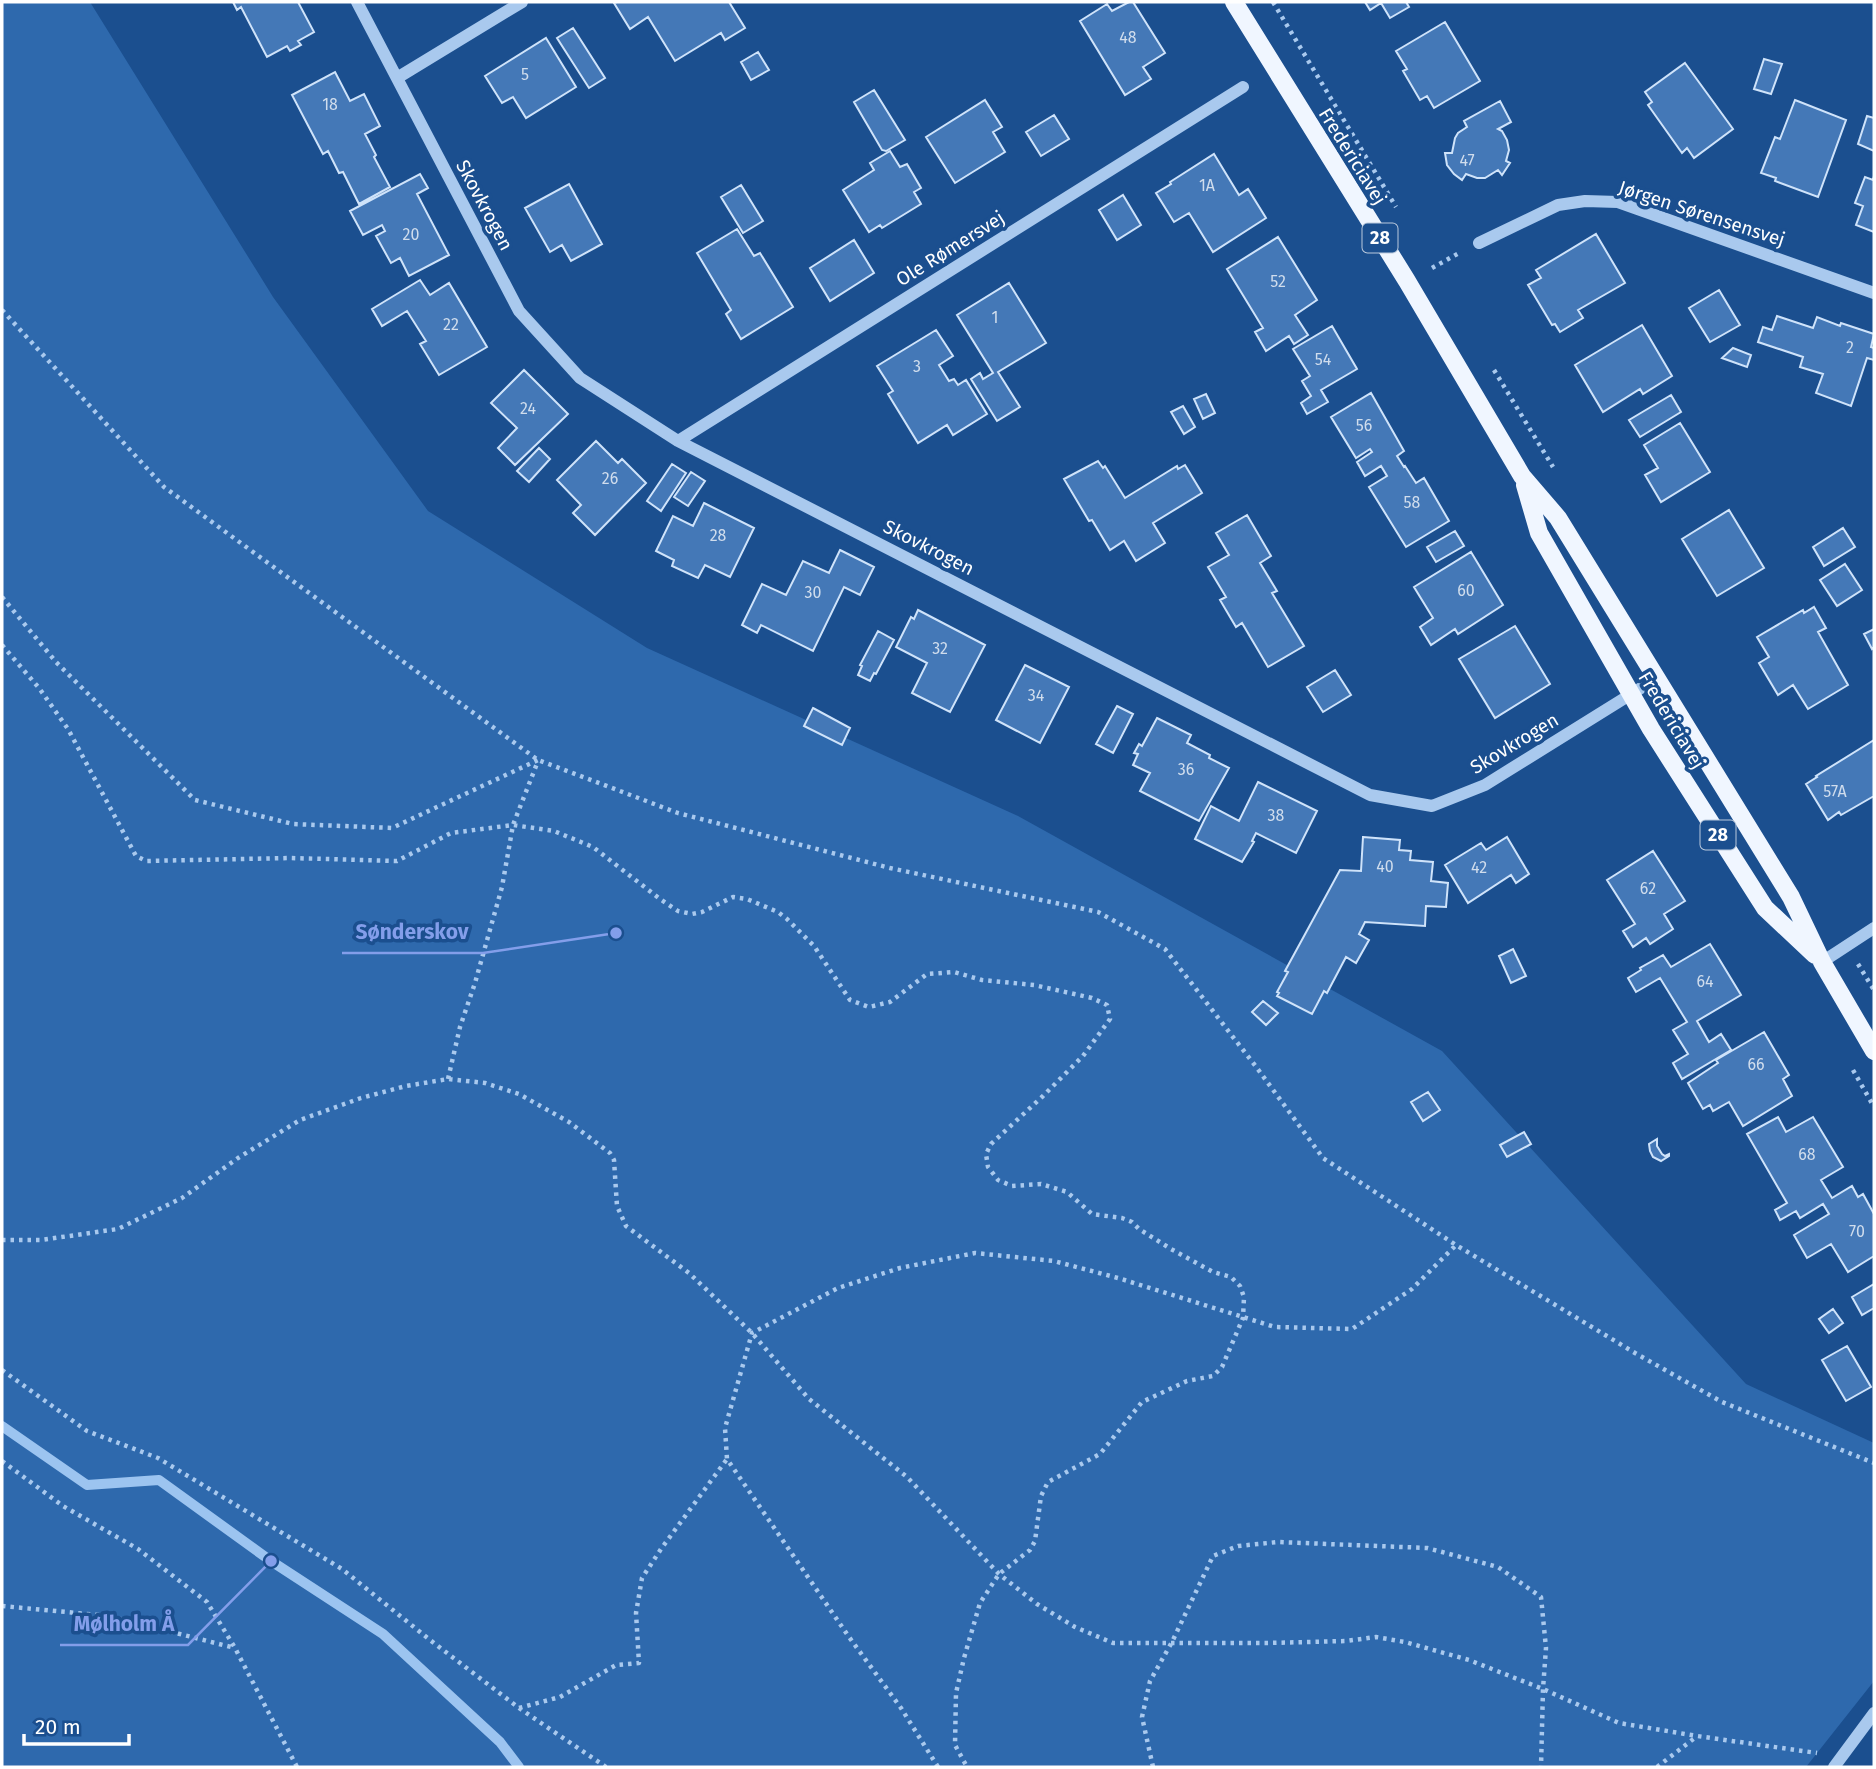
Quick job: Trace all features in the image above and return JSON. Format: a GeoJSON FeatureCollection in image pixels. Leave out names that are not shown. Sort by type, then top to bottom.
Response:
{"type":"FeatureCollection","features":[{"type":"Feature","properties":{"kind":"main road","name":"Fredericiavej"},"geometry":{"type":"LineString","coordinates":[[1234,2],[1407,281],[1522,477],[1558,518],[1791,897],[1822,962],[1874,1051]]}},
{"type":"Feature","properties":{"kind":"main road","name":"Fredericiavej"},"geometry":{"type":"LineString","coordinates":[[1522,477],[1539,533],[1651,729],[1766,908],[1822,962]]}},
{"type":"Feature","properties":{"kind":"street","name":"Skovkrogen"},"geometry":{"type":"LineString","coordinates":[[357,2],[519,311],[580,378],[678,441],[1370,795],[1432,806],[1485,785],[1657,678]]}},
{"type":"Feature","properties":{"kind":"street"},"geometry":{"type":"LineString","coordinates":[[397,78],[522,2]]}},
{"type":"Feature","properties":{"kind":"street","name":"Ole Rømersvej"},"geometry":{"type":"LineString","coordinates":[[678,441],[1243,87]]}},
{"type":"Feature","properties":{"kind":"street","name":"Jørgen Sørensensvej"},"geometry":{"type":"LineString","coordinates":[[1479,243],[1558,205],[1585,201],[1618,202],[1874,293]]}},
{"type":"Feature","properties":{"kind":"street"},"geometry":{"type":"LineString","coordinates":[[1822,962],[1874,928]]}},
{"type":"Feature","properties":{"kind":"street"},"geometry":{"type":"LineString","coordinates":[[1834,1767],[1874,1713]]}},
{"type":"Feature","properties":{"kind":"path"},"geometry":{"type":"LineString","coordinates":[[2,310],[164,487],[538,760],[678,813],[890,867],[1098,912],[1165,950],[1323,1158],[1456,1245],[1722,1402],[1874,1463]]}},
{"type":"Feature","properties":{"kind":"path"},"geometry":{"type":"LineString","coordinates":[[2,597],[56,662],[195,800],[293,824],[392,828],[538,760]]}},
{"type":"Feature","properties":{"kind":"path"},"geometry":{"type":"LineString","coordinates":[[2,645],[68,729],[136,856],[146,861],[290,858],[397,861],[452,833],[513,825],[554,831],[593,847],[678,911],[692,914],[702,912],[733,897],[747,899],[778,912],[814,946],[850,1000],[869,1007],[890,1002],[927,974],[954,972],[982,980],[1034,985],[1091,998],[1107,1005],[1110,1019],[1083,1056],[991,1144],[986,1154],[988,1167],[998,1180],[1012,1186],[1041,1184],[1067,1192],[1092,1214],[1122,1217],[1178,1253],[1213,1272],[1230,1277],[1240,1286],[1244,1297],[1243,1318],[1222,1367],[1213,1376],[1187,1381],[1142,1402],[1100,1454],[1048,1482],[1041,1496],[1035,1541],[1030,1550],[999,1574],[980,1603],[956,1693],[955,1745],[967,1767]]}},
{"type":"Feature","properties":{"kind":"path"},"geometry":{"type":"LineString","coordinates":[[448,1079],[460,1027],[502,887],[513,825],[538,760]]}},
{"type":"Feature","properties":{"kind":"path"},"geometry":{"type":"LineString","coordinates":[[2,1240],[41,1240],[118,1229],[182,1198],[238,1158],[300,1120],[361,1098],[405,1086],[448,1079],[485,1083],[519,1094],[569,1122],[606,1149],[614,1160],[617,1206],[626,1226],[689,1273],[752,1333],[809,1399],[907,1477],[999,1574],[1037,1604],[1075,1628],[1113,1643],[1268,1643],[1346,1641],[1376,1637],[1405,1642],[1469,1660],[1619,1723],[1843,1756]]}},
{"type":"Feature","properties":{"kind":"path"},"geometry":{"type":"LineString","coordinates":[[938,1767],[901,1708],[727,1459],[725,1428],[752,1333],[838,1288],[900,1268],[975,1253],[1054,1261],[1275,1327],[1352,1329],[1412,1289],[1456,1245]]}},
{"type":"Feature","properties":{"kind":"path"},"geometry":{"type":"LineString","coordinates":[[2,1370],[87,1431],[158,1458],[342,1569],[519,1709],[606,1767]]}},
{"type":"Feature","properties":{"kind":"path"},"geometry":{"type":"LineString","coordinates":[[519,1709],[560,1697],[616,1665],[639,1663],[636,1613],[642,1578],[727,1459]]}},
{"type":"Feature","properties":{"kind":"path"},"geometry":{"type":"LineString","coordinates":[[2,1461],[64,1506],[138,1549],[207,1602],[236,1648],[297,1767]]}},
{"type":"Feature","properties":{"kind":"path"},"geometry":{"type":"LineString","coordinates":[[1153,1767],[1142,1717],[1150,1681],[1213,1556],[1238,1546],[1278,1542],[1427,1548],[1497,1567],[1541,1597],[1546,1648],[1541,1767]]}},
{"type":"Feature","properties":{"kind":"path"},"geometry":{"type":"LineString","coordinates":[[2,1606],[109,1616],[236,1648]]}},
{"type":"Feature","properties":{"kind":"path"},"geometry":{"type":"LineString","coordinates":[[1657,1767],[1697,1736]]}},
{"type":"Feature","properties":{"kind":"shaded area"},"geometry":{"type":"Polygon","coordinates":[[[2,2],[90,2],[273,297],[428,511],[647,648],[1018,816],[1442,1051],[1746,1384],[1874,1443],[1874,1681],[1806,1767],[2,1767],[2,2]]]}},
{"type":"Feature","properties":{"kind":"building"},"geometry":{"type":"Polygon","coordinates":[[[233,2],[298,2],[314,32],[298,41],[301,45],[290,51],[287,46],[267,57],[241,7],[237,10],[233,2]]]}},
{"type":"Feature","properties":{"kind":"building"},"geometry":{"type":"Polygon","coordinates":[[[729,2],[745,28],[725,40],[721,33],[675,61],[648,17],[630,29],[614,3],[729,2]]]}},
{"type":"Feature","properties":{"kind":"building"},"geometry":{"type":"Polygon","coordinates":[[[1133,2],[1165,53],[1143,67],[1151,79],[1125,95],[1080,21],[1107,4],[1112,11],[1133,2]]]}},
{"type":"Feature","properties":{"kind":"building"},"geometry":{"type":"Polygon","coordinates":[[[1365,2],[1406,2],[1409,7],[1390,18],[1381,3],[1370,10],[1365,2]]]}},
{"type":"Feature","properties":{"kind":"building"},"geometry":{"type":"Polygon","coordinates":[[[1445,22],[1480,81],[1434,108],[1427,96],[1420,100],[1403,71],[1407,69],[1396,51],[1445,22]]]}},
{"type":"Feature","properties":{"kind":"building"},"geometry":{"type":"Polygon","coordinates":[[[573,28],[605,78],[589,88],[557,38],[573,28]]]}},
{"type":"Feature","properties":{"kind":"building"},"geometry":{"type":"Polygon","coordinates":[[[546,38],[576,87],[526,118],[513,97],[502,103],[485,76],[546,38]]]}},
{"type":"Feature","properties":{"kind":"building"},"geometry":{"type":"Polygon","coordinates":[[[758,52],[769,70],[751,80],[741,62],[758,52]]]}},
{"type":"Feature","properties":{"kind":"building"},"geometry":{"type":"Polygon","coordinates":[[[1764,59],[1782,64],[1771,94],[1754,89],[1764,59]]]}},
{"type":"Feature","properties":{"kind":"building"},"geometry":{"type":"Polygon","coordinates":[[[1685,63],[1733,129],[1694,158],[1687,148],[1682,153],[1648,105],[1652,102],[1645,92],[1685,63]]]}},
{"type":"Feature","properties":{"kind":"building"},"geometry":{"type":"Polygon","coordinates":[[[335,72],[350,101],[364,94],[380,126],[365,134],[390,187],[359,204],[343,172],[339,173],[328,151],[323,154],[292,95],[335,72]]]}},
{"type":"Feature","properties":{"kind":"building"},"geometry":{"type":"Polygon","coordinates":[[[874,90],[905,140],[886,151],[882,150],[854,102],[874,90]]]}},
{"type":"Feature","properties":{"kind":"building"},"geometry":{"type":"Polygon","coordinates":[[[985,100],[1002,127],[993,132],[1005,152],[955,183],[926,137],[985,100]]]}},
{"type":"Feature","properties":{"kind":"building"},"geometry":{"type":"Polygon","coordinates":[[[1795,100],[1846,120],[1818,197],[1761,173],[1775,137],[1780,139],[1795,100]]]}},
{"type":"Feature","properties":{"kind":"building"},"geometry":{"type":"Polygon","coordinates":[[[1500,101],[1511,122],[1498,129],[1507,140],[1509,150],[1506,161],[1510,163],[1502,175],[1498,170],[1485,178],[1466,174],[1462,180],[1447,165],[1445,153],[1452,153],[1455,138],[1467,127],[1464,121],[1500,101]]]}},
{"type":"Feature","properties":{"kind":"building"},"geometry":{"type":"Polygon","coordinates":[[[1054,115],[1069,139],[1041,156],[1026,132],[1054,115]]]}},
{"type":"Feature","properties":{"kind":"building"},"geometry":{"type":"Polygon","coordinates":[[[1867,116],[1874,118],[1874,151],[1858,144],[1867,116]]]}},
{"type":"Feature","properties":{"kind":"building"},"geometry":{"type":"Polygon","coordinates":[[[890,151],[900,167],[907,164],[921,188],[914,192],[921,204],[882,228],[880,225],[869,232],[843,190],[874,170],[870,163],[890,151]]]}},
{"type":"Feature","properties":{"kind":"building"},"geometry":{"type":"Polygon","coordinates":[[[1214,154],[1239,195],[1248,189],[1266,218],[1213,252],[1189,213],[1174,222],[1156,193],[1214,154]]]}},
{"type":"Feature","properties":{"kind":"building"},"geometry":{"type":"Polygon","coordinates":[[[420,174],[428,188],[417,194],[449,255],[409,276],[400,258],[391,263],[376,236],[385,231],[382,225],[363,235],[350,211],[420,174]]]}},
{"type":"Feature","properties":{"kind":"building"},"geometry":{"type":"Polygon","coordinates":[[[1874,176],[1874,232],[1856,225],[1863,206],[1855,203],[1865,177],[1873,180],[1874,176]]]}},
{"type":"Feature","properties":{"kind":"building"},"geometry":{"type":"Polygon","coordinates":[[[569,184],[602,244],[571,261],[562,245],[550,252],[525,208],[569,184]]]}},
{"type":"Feature","properties":{"kind":"building"},"geometry":{"type":"Polygon","coordinates":[[[741,185],[763,221],[743,233],[721,197],[741,185]]]}},
{"type":"Feature","properties":{"kind":"building"},"geometry":{"type":"Polygon","coordinates":[[[1123,195],[1141,225],[1117,240],[1099,210],[1123,195]]]}},
{"type":"Feature","properties":{"kind":"building"},"geometry":{"type":"Polygon","coordinates":[[[737,229],[754,256],[760,253],[793,307],[741,339],[726,314],[731,310],[697,253],[737,229]]]}},
{"type":"Feature","properties":{"kind":"building"},"geometry":{"type":"Polygon","coordinates":[[[1596,234],[1625,283],[1578,310],[1583,318],[1560,332],[1555,324],[1552,325],[1528,285],[1541,278],[1536,270],[1596,234]]]}},
{"type":"Feature","properties":{"kind":"building"},"geometry":{"type":"Polygon","coordinates":[[[1278,237],[1317,300],[1295,315],[1308,335],[1294,344],[1289,336],[1266,351],[1255,332],[1263,328],[1227,269],[1278,237]]]}},
{"type":"Feature","properties":{"kind":"building"},"geometry":{"type":"Polygon","coordinates":[[[854,240],[874,273],[830,301],[810,268],[854,240]]]}},
{"type":"Feature","properties":{"kind":"building"},"geometry":{"type":"Polygon","coordinates":[[[420,280],[430,295],[449,283],[487,347],[439,375],[420,344],[426,341],[407,311],[382,326],[372,309],[420,280]]]}},
{"type":"Feature","properties":{"kind":"building"},"geometry":{"type":"Polygon","coordinates":[[[1009,283],[1046,343],[998,372],[1020,407],[997,421],[971,379],[980,373],[983,379],[993,373],[957,315],[1009,283]]]}},
{"type":"Feature","properties":{"kind":"building"},"geometry":{"type":"Polygon","coordinates":[[[1719,290],[1740,325],[1710,342],[1689,308],[1719,290]]]}},
{"type":"Feature","properties":{"kind":"building"},"geometry":{"type":"Polygon","coordinates":[[[1777,316],[1813,328],[1817,317],[1874,334],[1871,347],[1874,348],[1874,360],[1867,358],[1851,406],[1816,393],[1823,374],[1800,367],[1803,357],[1758,342],[1763,327],[1772,330],[1777,316]]]}},
{"type":"Feature","properties":{"kind":"building"},"geometry":{"type":"Polygon","coordinates":[[[1642,325],[1672,376],[1643,394],[1640,389],[1603,412],[1575,365],[1642,325]]]}},
{"type":"Feature","properties":{"kind":"building"},"geometry":{"type":"Polygon","coordinates":[[[1332,326],[1357,369],[1321,390],[1328,402],[1307,414],[1301,403],[1311,396],[1302,381],[1310,376],[1293,349],[1332,326]]]}},
{"type":"Feature","properties":{"kind":"building"},"geometry":{"type":"Polygon","coordinates":[[[936,330],[953,356],[939,365],[949,381],[954,379],[958,385],[966,380],[987,414],[953,435],[947,425],[918,443],[888,394],[893,391],[877,366],[936,330]]]}},
{"type":"Feature","properties":{"kind":"building"},"geometry":{"type":"Polygon","coordinates":[[[1733,348],[1751,355],[1747,367],[1722,358],[1733,348]]]}},
{"type":"Feature","properties":{"kind":"building"},"geometry":{"type":"Polygon","coordinates":[[[524,370],[568,414],[515,465],[498,448],[517,428],[491,403],[524,370]]]}},
{"type":"Feature","properties":{"kind":"building"},"geometry":{"type":"Polygon","coordinates":[[[1371,393],[1404,451],[1397,456],[1416,483],[1424,478],[1449,521],[1406,547],[1369,487],[1387,476],[1381,466],[1365,476],[1357,462],[1372,452],[1370,449],[1356,458],[1331,417],[1371,393]]]}},
{"type":"Feature","properties":{"kind":"building"},"geometry":{"type":"Polygon","coordinates":[[[1206,394],[1215,413],[1203,419],[1194,399],[1206,394]]]}},
{"type":"Feature","properties":{"kind":"building"},"geometry":{"type":"Polygon","coordinates":[[[1671,395],[1681,412],[1640,437],[1629,420],[1671,395]]]}},
{"type":"Feature","properties":{"kind":"building"},"geometry":{"type":"Polygon","coordinates":[[[1183,406],[1195,427],[1184,434],[1171,412],[1183,406]]]}},
{"type":"Feature","properties":{"kind":"building"},"geometry":{"type":"Polygon","coordinates":[[[1680,423],[1710,472],[1661,502],[1645,475],[1658,468],[1644,445],[1680,423]]]}},
{"type":"Feature","properties":{"kind":"building"},"geometry":{"type":"Polygon","coordinates":[[[596,441],[618,463],[622,459],[646,483],[595,535],[573,513],[581,505],[557,480],[596,441]]]}},
{"type":"Feature","properties":{"kind":"building"},"geometry":{"type":"Polygon","coordinates":[[[539,448],[550,459],[529,482],[517,471],[539,448]]]}},
{"type":"Feature","properties":{"kind":"building"},"geometry":{"type":"Polygon","coordinates":[[[1098,461],[1103,468],[1105,466],[1125,498],[1177,466],[1178,469],[1185,465],[1202,493],[1153,523],[1165,543],[1136,561],[1124,541],[1110,550],[1064,479],[1098,461]]]}},
{"type":"Feature","properties":{"kind":"building"},"geometry":{"type":"Polygon","coordinates":[[[672,464],[686,473],[661,511],[647,501],[672,464]]]}},
{"type":"Feature","properties":{"kind":"building"},"geometry":{"type":"Polygon","coordinates":[[[691,472],[705,481],[688,506],[674,497],[691,472]]]}},
{"type":"Feature","properties":{"kind":"building"},"geometry":{"type":"Polygon","coordinates":[[[704,503],[754,528],[730,577],[705,565],[698,578],[672,566],[674,560],[656,551],[673,516],[693,526],[704,503]]]}},
{"type":"Feature","properties":{"kind":"building"},"geometry":{"type":"Polygon","coordinates":[[[1729,510],[1764,568],[1717,596],[1682,539],[1729,510]]]}},
{"type":"Feature","properties":{"kind":"building"},"geometry":{"type":"Polygon","coordinates":[[[1247,515],[1271,556],[1260,563],[1277,591],[1272,593],[1304,646],[1268,667],[1242,623],[1236,627],[1220,600],[1226,597],[1208,567],[1229,555],[1216,533],[1247,515]]]}},
{"type":"Feature","properties":{"kind":"building"},"geometry":{"type":"Polygon","coordinates":[[[1843,528],[1855,547],[1824,566],[1813,547],[1843,528]]]}},
{"type":"Feature","properties":{"kind":"building"},"geometry":{"type":"Polygon","coordinates":[[[1455,531],[1464,546],[1436,562],[1427,547],[1455,531]]]}},
{"type":"Feature","properties":{"kind":"building"},"geometry":{"type":"Polygon","coordinates":[[[840,550],[874,567],[860,595],[844,587],[813,651],[761,625],[757,633],[742,625],[762,584],[786,595],[803,561],[829,573],[840,550]]]}},
{"type":"Feature","properties":{"kind":"building"},"geometry":{"type":"Polygon","coordinates":[[[1471,552],[1503,605],[1458,634],[1455,629],[1431,645],[1420,627],[1433,618],[1414,587],[1471,552]]]}},
{"type":"Feature","properties":{"kind":"building"},"geometry":{"type":"Polygon","coordinates":[[[1845,564],[1862,590],[1837,606],[1820,580],[1845,564]]]}},
{"type":"Feature","properties":{"kind":"building"},"geometry":{"type":"Polygon","coordinates":[[[1814,607],[1826,628],[1818,632],[1848,685],[1808,709],[1793,685],[1778,695],[1759,663],[1769,657],[1757,637],[1803,610],[1804,613],[1814,607]]]}},
{"type":"Feature","properties":{"kind":"building"},"geometry":{"type":"Polygon","coordinates":[[[918,610],[985,645],[950,712],[912,693],[927,663],[896,647],[911,617],[914,619],[918,610]]]}},
{"type":"Feature","properties":{"kind":"building"},"geometry":{"type":"Polygon","coordinates":[[[1515,626],[1550,684],[1495,718],[1459,659],[1515,626]]]}},
{"type":"Feature","properties":{"kind":"building"},"geometry":{"type":"Polygon","coordinates":[[[1874,629],[1874,647],[1872,649],[1864,634],[1874,629]]]}},
{"type":"Feature","properties":{"kind":"building"},"geometry":{"type":"Polygon","coordinates":[[[878,631],[894,640],[870,681],[858,675],[862,666],[860,665],[878,631]]]}},
{"type":"Feature","properties":{"kind":"building"},"geometry":{"type":"Polygon","coordinates":[[[1025,665],[1069,687],[1040,743],[996,720],[1025,665]]]}},
{"type":"Feature","properties":{"kind":"building"},"geometry":{"type":"Polygon","coordinates":[[[1335,670],[1351,695],[1323,712],[1307,687],[1335,670]]]}},
{"type":"Feature","properties":{"kind":"building"},"geometry":{"type":"Polygon","coordinates":[[[1117,706],[1133,714],[1113,753],[1096,744],[1117,706]]]}},
{"type":"Feature","properties":{"kind":"building"},"geometry":{"type":"Polygon","coordinates":[[[813,708],[850,728],[842,745],[804,726],[813,708]]]}},
{"type":"Feature","properties":{"kind":"building"},"geometry":{"type":"Polygon","coordinates":[[[1157,718],[1191,735],[1187,743],[1229,768],[1199,821],[1140,791],[1150,773],[1133,765],[1138,754],[1134,753],[1139,744],[1142,746],[1157,718]]]}},
{"type":"Feature","properties":{"kind":"building"},"geometry":{"type":"Polygon","coordinates":[[[1874,740],[1874,796],[1828,820],[1806,784],[1874,740]]]}},
{"type":"Feature","properties":{"kind":"building"},"geometry":{"type":"Polygon","coordinates":[[[1258,782],[1317,811],[1296,853],[1256,833],[1252,841],[1254,842],[1242,862],[1195,839],[1211,806],[1239,821],[1258,782]]]}},
{"type":"Feature","properties":{"kind":"building"},"geometry":{"type":"Polygon","coordinates":[[[1363,837],[1400,840],[1399,850],[1411,851],[1410,860],[1433,862],[1431,881],[1448,883],[1446,907],[1426,906],[1425,926],[1365,922],[1359,934],[1369,940],[1356,963],[1346,957],[1327,993],[1324,991],[1312,1014],[1277,996],[1277,992],[1288,972],[1285,971],[1340,870],[1361,871],[1363,837]]]}},
{"type":"Feature","properties":{"kind":"building"},"geometry":{"type":"Polygon","coordinates":[[[1507,837],[1529,874],[1516,883],[1511,875],[1468,903],[1445,865],[1481,843],[1486,850],[1507,837]]]}},
{"type":"Feature","properties":{"kind":"building"},"geometry":{"type":"Polygon","coordinates":[[[1653,851],[1685,901],[1664,914],[1673,929],[1650,944],[1646,938],[1633,947],[1623,931],[1635,924],[1607,880],[1653,851]]]}},
{"type":"Feature","properties":{"kind":"building"},"geometry":{"type":"Polygon","coordinates":[[[1710,944],[1741,995],[1697,1021],[1709,1042],[1721,1034],[1731,1050],[1682,1079],[1673,1063],[1688,1054],[1673,1030],[1687,1022],[1660,978],[1636,992],[1628,978],[1663,955],[1671,967],[1710,944]]]}},
{"type":"Feature","properties":{"kind":"building"},"geometry":{"type":"Polygon","coordinates":[[[1513,949],[1526,976],[1511,983],[1499,956],[1513,949]]]}},
{"type":"Feature","properties":{"kind":"building"},"geometry":{"type":"Polygon","coordinates":[[[1263,1001],[1278,1013],[1266,1025],[1252,1012],[1263,1001]]]}},
{"type":"Feature","properties":{"kind":"building"},"geometry":{"type":"Polygon","coordinates":[[[1764,1032],[1789,1075],[1783,1079],[1792,1096],[1743,1126],[1729,1102],[1713,1111],[1710,1105],[1703,1109],[1688,1083],[1718,1063],[1716,1060],[1764,1032]]]}},
{"type":"Feature","properties":{"kind":"building"},"geometry":{"type":"Polygon","coordinates":[[[1428,1092],[1440,1110],[1423,1121],[1411,1102],[1428,1092]]]}},
{"type":"Feature","properties":{"kind":"building"},"geometry":{"type":"Polygon","coordinates":[[[1778,1117],[1786,1132],[1813,1117],[1843,1167],[1821,1180],[1832,1198],[1852,1186],[1858,1197],[1863,1194],[1874,1214],[1874,1256],[1848,1272],[1831,1244],[1807,1258],[1794,1235],[1829,1214],[1823,1204],[1800,1218],[1796,1211],[1780,1220],[1775,1210],[1787,1203],[1747,1134],[1778,1117]]]}},
{"type":"Feature","properties":{"kind":"building"},"geometry":{"type":"Polygon","coordinates":[[[1524,1132],[1531,1144],[1507,1157],[1500,1145],[1524,1132]]]}},
{"type":"Feature","properties":{"kind":"building"},"geometry":{"type":"Polygon","coordinates":[[[1657,1139],[1657,1146],[1662,1154],[1669,1154],[1661,1161],[1653,1157],[1650,1151],[1649,1144],[1657,1139]]]}},
{"type":"Feature","properties":{"kind":"building"},"geometry":{"type":"Polygon","coordinates":[[[1874,1284],[1874,1308],[1862,1315],[1852,1297],[1874,1284]]]}},
{"type":"Feature","properties":{"kind":"building"},"geometry":{"type":"Polygon","coordinates":[[[1833,1309],[1843,1323],[1829,1333],[1819,1319],[1833,1309]]]}},
{"type":"Feature","properties":{"kind":"building"},"geometry":{"type":"Polygon","coordinates":[[[1847,1346],[1871,1387],[1846,1401],[1822,1360],[1847,1346]]]}},
{"type":"Feature","properties":{"kind":"waterway"},"geometry":{"type":"LineString","coordinates":[[2,1426],[87,1485],[159,1480],[271,1561],[383,1634],[500,1742],[519,1767]]}},
{"type":"Feature","properties":{"kind":"place","name":"Sønderskov"},"geometry":{"type":"Point","coordinates":[616,933]}},
{"type":"Feature","properties":{"kind":"place","name":"Mølholm Å"},"geometry":{"type":"Point","coordinates":[271,1561]}}]}
